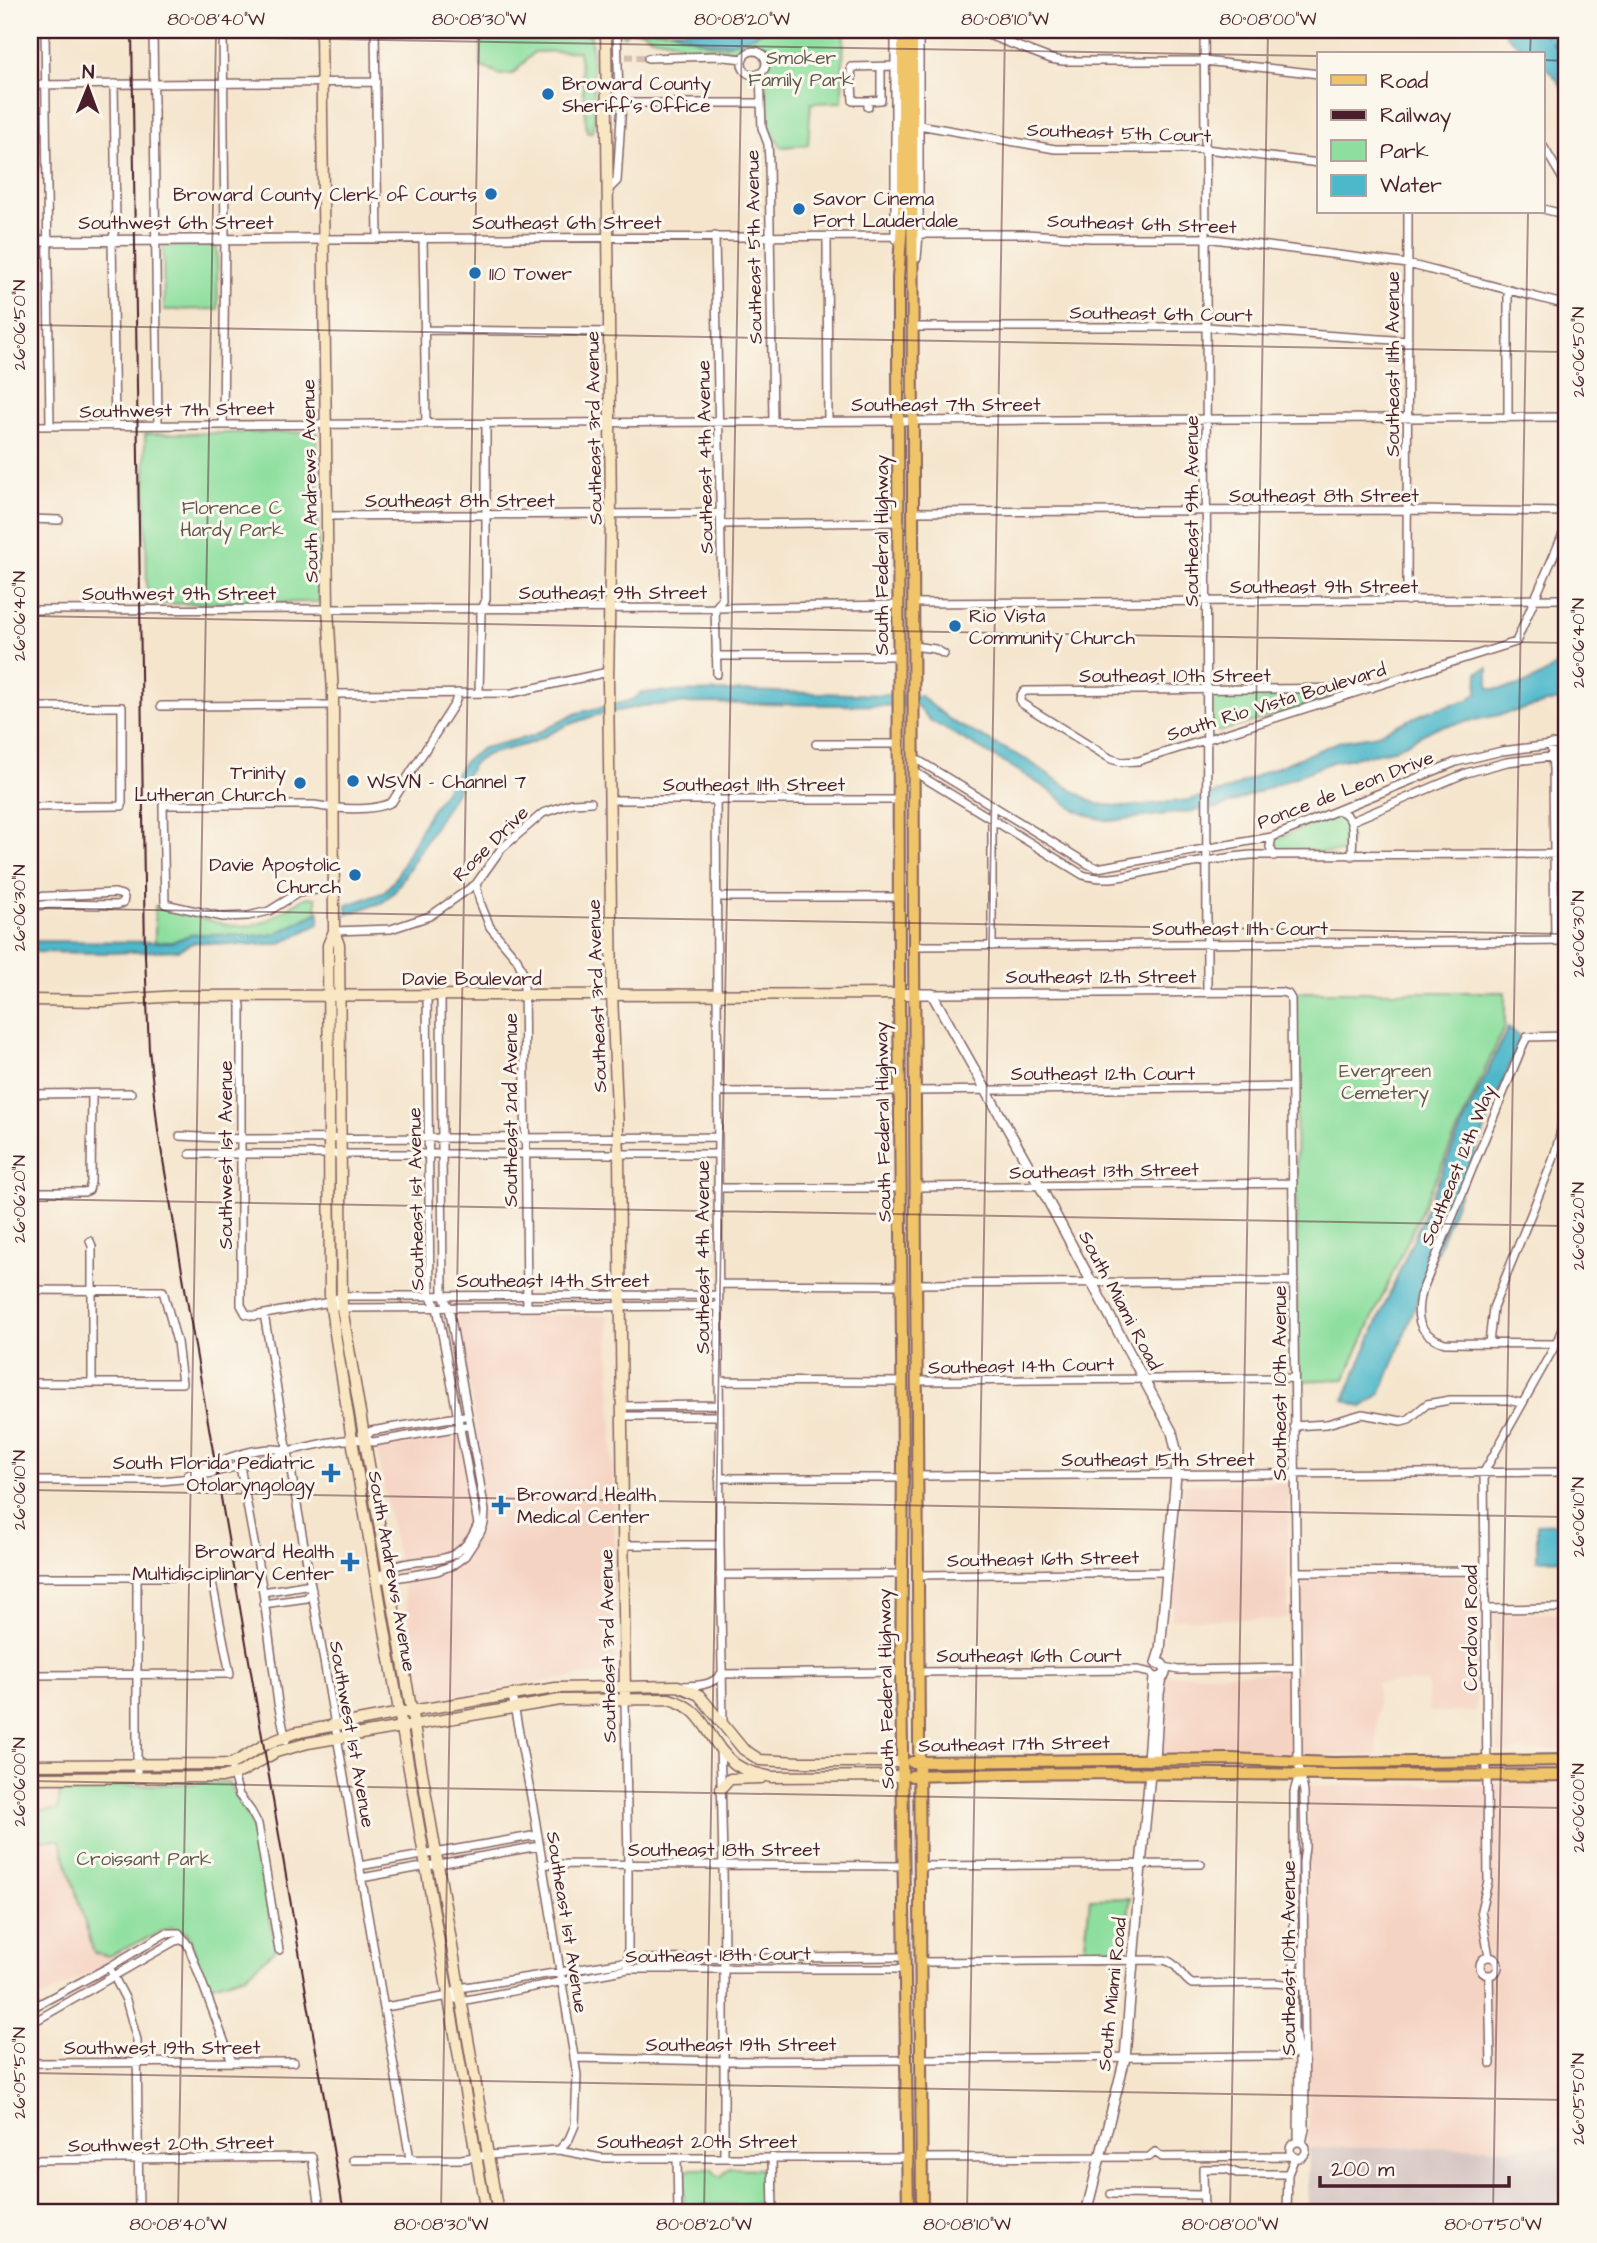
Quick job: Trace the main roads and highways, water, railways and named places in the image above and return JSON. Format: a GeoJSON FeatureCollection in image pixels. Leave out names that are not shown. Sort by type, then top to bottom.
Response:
{"type":"FeatureCollection","features":[{"type":"Feature","properties":{"kind":"main road","name":"South Andrews Avenue"},"geometry":{"type":"LineString","coordinates":[[321,30],[326,516],[333,699],[334,931],[339,945],[328,1138],[330,1302],[377,1579],[406,1712]]}},
{"type":"Feature","properties":{"kind":"main road","name":"Southeast 3rd Avenue"},"geometry":{"type":"LineString","coordinates":[[606,30],[611,515],[608,677],[612,995],[618,1137],[625,1700]]}},
{"type":"Feature","properties":{"kind":"main road","name":"South Federal Highway"},"geometry":{"type":"LineString","coordinates":[[903,30],[903,209],[898,278],[898,994],[903,1465],[901,1672],[908,2213]]}},
{"type":"Feature","properties":{"kind":"main road","name":"South Federal Highway"},"geometry":{"type":"LineString","coordinates":[[912,30],[913,771]]}},
{"type":"Feature","properties":{"kind":"main road"},"geometry":{"type":"LineString","coordinates":[[898,583],[903,594],[913,603]]}},
{"type":"Feature","properties":{"kind":"main road"},"geometry":{"type":"LineString","coordinates":[[898,605],[905,611],[913,628]]}},
{"type":"Feature","properties":{"kind":"main road"},"geometry":{"type":"LineString","coordinates":[[898,744],[905,762],[913,771],[913,819]]}},
{"type":"Feature","properties":{"kind":"main road"},"geometry":{"type":"LineString","coordinates":[[899,800],[913,819]]}},
{"type":"Feature","properties":{"kind":"main road","name":"South Federal Highway"},"geometry":{"type":"LineString","coordinates":[[913,819],[922,2213]]}},
{"type":"Feature","properties":{"kind":"main road","name":"Davie Boulevard"},"geometry":{"type":"LineString","coordinates":[[30,1000],[101,1001],[178,996],[914,994]]}},
{"type":"Feature","properties":{"kind":"main road","name":"South Andrews Avenue"},"geometry":{"type":"LineString","coordinates":[[334,996],[342,1153],[342,1308],[388,1574],[449,1996],[486,2213]]}},
{"type":"Feature","properties":{"kind":"main road"},"geometry":{"type":"LineString","coordinates":[[900,1166],[905,1177],[915,1187]]}},
{"type":"Feature","properties":{"kind":"main road"},"geometry":{"type":"LineString","coordinates":[[901,1188],[915,1206]]}},
{"type":"Feature","properties":{"kind":"main road"},"geometry":{"type":"LineString","coordinates":[[903,1465],[917,1476]]}},
{"type":"Feature","properties":{"kind":"main road"},"geometry":{"type":"LineString","coordinates":[[903,1478],[917,1500]]}},
{"type":"Feature","properties":{"kind":"main road","name":"Southeast 17th Street"},"geometry":{"type":"LineString","coordinates":[[625,1687],[678,1686],[699,1695],[743,1749],[760,1760],[919,1762],[1172,1759],[1333,1763],[1567,1760]]}},
{"type":"Feature","properties":{"kind":"main road"},"geometry":{"type":"LineString","coordinates":[[30,1765],[231,1763],[285,1736],[335,1725],[556,1688],[625,1687]]}},
{"type":"Feature","properties":{"kind":"main road","name":"Southeast 17th Street"},"geometry":{"type":"LineString","coordinates":[[30,1777],[222,1777],[241,1772],[265,1756],[289,1747],[337,1738],[560,1700],[668,1699],[683,1703],[695,1712],[732,1762],[752,1773],[772,1777],[1567,1775]]}},
{"type":"Feature","properties":{"kind":"main road"},"geometry":{"type":"LineString","coordinates":[[1150,1774],[1172,1759]]}},
{"type":"Feature","properties":{"kind":"main road"},"geometry":{"type":"LineString","coordinates":[[821,1762],[821,1777]]}},
{"type":"Feature","properties":{"kind":"main road"},"geometry":{"type":"LineString","coordinates":[[721,1789],[730,1779],[772,1777]]}},
{"type":"Feature","properties":{"kind":"main road","name":"South Andrews Avenue"},"geometry":{"type":"LineString","coordinates":[[432,1865],[459,1988],[498,2213]]}},
{"type":"Feature","properties":{"kind":"main road"},"geometry":{"type":"LineString","coordinates":[[906,1941],[920,1962]]}},
{"type":"Feature","properties":{"kind":"main road"},"geometry":{"type":"LineString","coordinates":[[906,1963],[920,1979]]}},
{"type":"Feature","properties":{"kind":"main road"},"geometry":{"type":"LineString","coordinates":[[907,2136],[913,2149],[922,2158]]}},
{"type":"Feature","properties":{"kind":"main road"},"geometry":{"type":"LineString","coordinates":[[908,2158],[922,2175]]}},
{"type":"Feature","properties":{"kind":"water"},"geometry":{"type":"Polygon","coordinates":[[[670,30],[765,30],[740,41],[717,43],[670,30]]]}},
{"type":"Feature","properties":{"kind":"water"},"geometry":{"type":"Polygon","coordinates":[[[1505,30],[1565,30],[1567,93],[1544,66],[1544,52],[1527,52],[1506,35],[1505,30]]]}},
{"type":"Feature","properties":{"kind":"water"},"geometry":{"type":"Polygon","coordinates":[[[1567,653],[1567,698],[1435,728],[1393,750],[1332,762],[1219,808],[1110,821],[1073,809],[1052,792],[1009,765],[931,721],[917,706],[691,703],[642,706],[597,715],[567,725],[531,743],[486,755],[473,764],[395,891],[383,902],[347,914],[347,905],[383,893],[394,881],[427,817],[465,761],[483,748],[532,736],[577,713],[625,702],[636,698],[641,692],[744,691],[920,696],[953,722],[1027,760],[1097,804],[1125,807],[1189,800],[1228,790],[1341,741],[1373,736],[1431,710],[1468,700],[1477,693],[1478,672],[1488,668],[1490,689],[1512,687],[1543,675],[1567,653]]]}},
{"type":"Feature","properties":{"kind":"water"},"geometry":{"type":"Polygon","coordinates":[[[319,912],[319,924],[279,944],[195,942],[178,950],[112,953],[30,952],[30,941],[172,942],[193,934],[276,934],[319,912]]]}},
{"type":"Feature","properties":{"kind":"water"},"geometry":{"type":"Polygon","coordinates":[[[1508,1028],[1521,1037],[1386,1381],[1379,1395],[1362,1407],[1344,1400],[1463,1124],[1508,1028]]]}},
{"type":"Feature","properties":{"kind":"water"},"geometry":{"type":"Polygon","coordinates":[[[1567,1523],[1567,1559],[1537,1560],[1537,1524],[1567,1523]]]}},
{"type":"Feature","properties":{"kind":"tunnel"},"geometry":{"type":"LineString","coordinates":[[626,57],[648,58]]}},
{"type":"Feature","properties":{"kind":"railway"},"geometry":{"type":"LineString","coordinates":[[132,30],[145,956],[149,1049],[158,1131],[344,2213]]}},
{"type":"Feature","properties":{"kind":"place","name":"Broward County Sheriff's Office"},"geometry":{"type":"Point","coordinates":[548,94]}},
{"type":"Feature","properties":{"kind":"place","name":"Broward County Clerk of Courts"},"geometry":{"type":"Point","coordinates":[491,194]}},
{"type":"Feature","properties":{"kind":"place","name":"Savor Cinema Fort Lauderdale"},"geometry":{"type":"Point","coordinates":[799,209]}},
{"type":"Feature","properties":{"kind":"place","name":"110 Tower"},"geometry":{"type":"Point","coordinates":[475,273]}},
{"type":"Feature","properties":{"kind":"place","name":"Rio Vista Community Church"},"geometry":{"type":"Point","coordinates":[955,626]}},
{"type":"Feature","properties":{"kind":"place","name":"WSVN - Channel 7"},"geometry":{"type":"Point","coordinates":[353,781]}},
{"type":"Feature","properties":{"kind":"place","name":"Trinity Lutheran Church"},"geometry":{"type":"Point","coordinates":[300,783]}},
{"type":"Feature","properties":{"kind":"place","name":"Davie Apostolic Church"},"geometry":{"type":"Point","coordinates":[355,875]}},
{"type":"Feature","properties":{"kind":"place","name":"South Florida Pediatric Otolaryngology"},"geometry":{"type":"Point","coordinates":[331,1473]}},
{"type":"Feature","properties":{"kind":"place","name":"Broward Health Medical Center"},"geometry":{"type":"Point","coordinates":[501,1505]}},
{"type":"Feature","properties":{"kind":"place","name":"Broward Health Multidisciplinary Center"},"geometry":{"type":"Point","coordinates":[350,1562]}},
{"type":"Feature","properties":{"kind":"park label","name":"Smoker Family Park"},"geometry":{"type":"Point","coordinates":[801,68]}},
{"type":"Feature","properties":{"kind":"park label","name":"Florence C Hardy Park"},"geometry":{"type":"Point","coordinates":[232,518]}},
{"type":"Feature","properties":{"kind":"park label","name":"Evergreen Cemetery"},"geometry":{"type":"Point","coordinates":[1385,1081]}},
{"type":"Feature","properties":{"kind":"park label","name":"Croissant Park"},"geometry":{"type":"Point","coordinates":[144,1858]}}]}
